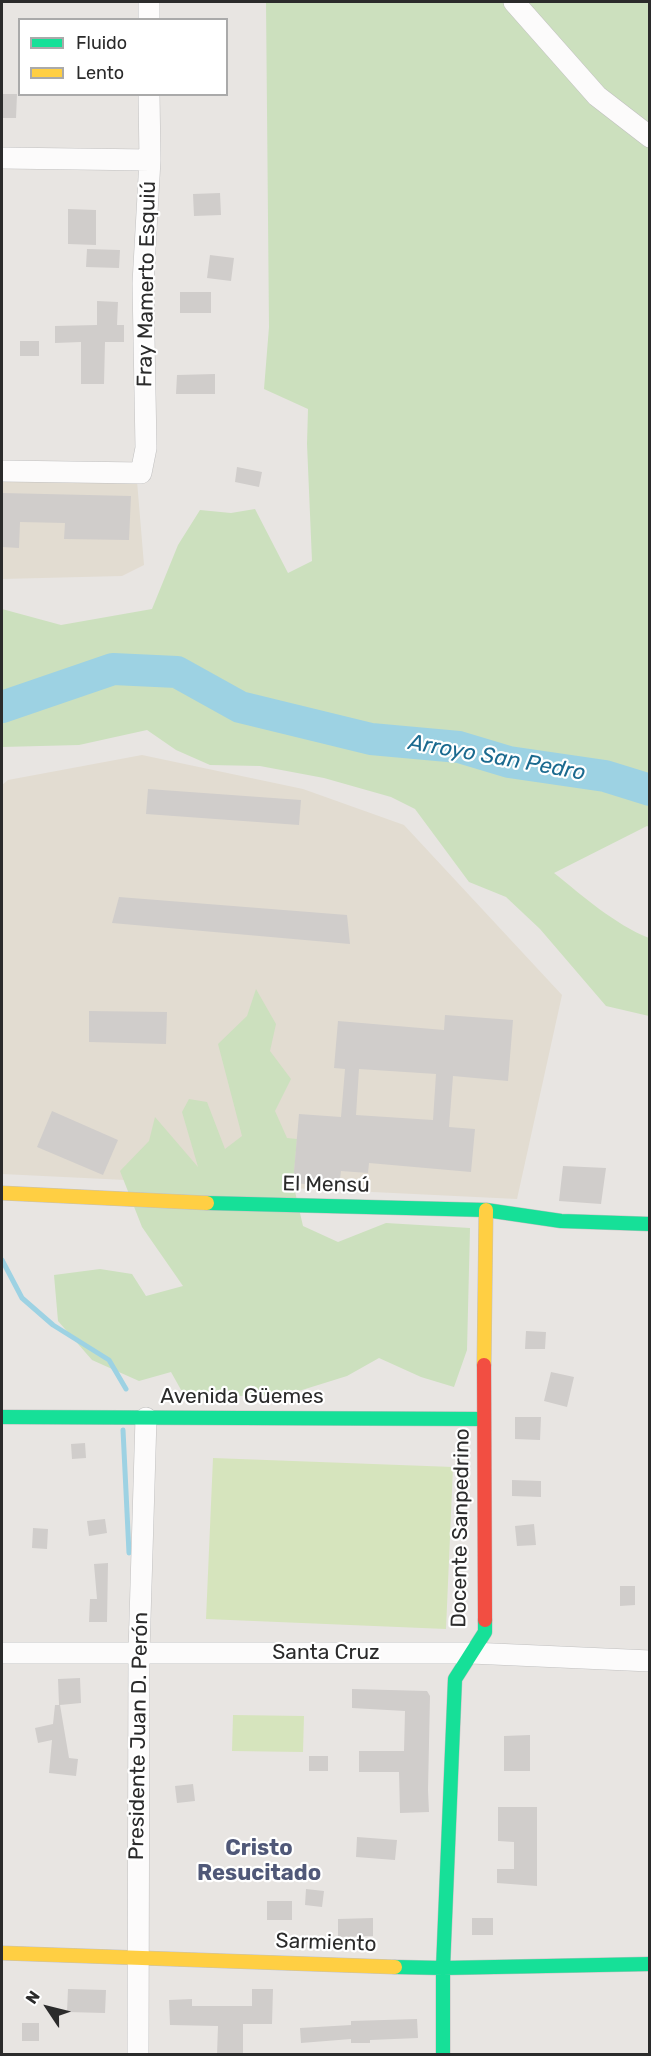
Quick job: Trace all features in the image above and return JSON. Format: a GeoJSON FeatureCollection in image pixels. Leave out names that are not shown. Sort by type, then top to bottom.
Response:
{"type":"FeatureCollection","features":[{"type":"Feature","properties":{"kind":"street"},"geometry":{"type":"LineString","coordinates":[[149,2],[149,18]]}},
{"type":"Feature","properties":{"kind":"street"},"geometry":{"type":"LineString","coordinates":[[514,2],[597,96],[650,136]]}},
{"type":"Feature","properties":{"kind":"street","name":"Fray Mamerto Esquiú"},"geometry":{"type":"LineString","coordinates":[[2,471],[141,472],[146,448],[143,283],[150,160],[149,96]]}},
{"type":"Feature","properties":{"kind":"street"},"geometry":{"type":"LineString","coordinates":[[2,158],[150,160]]}},
{"type":"Feature","properties":{"kind":"street","name":"El Mensú"},"geometry":{"type":"LineString","coordinates":[[2,1193],[194,1203],[486,1210],[561,1221],[650,1224]]}},
{"type":"Feature","properties":{"kind":"street","name":"Docente Sanpedrino"},"geometry":{"type":"LineString","coordinates":[[443,2055],[443,1968],[455,1679],[485,1632],[483,1419],[486,1210]]}},
{"type":"Feature","properties":{"kind":"street","name":"Avenida Güemes"},"geometry":{"type":"LineString","coordinates":[[2,1417],[483,1419]]}},
{"type":"Feature","properties":{"kind":"street","name":"Presidente Juan D. Perón"},"geometry":{"type":"LineString","coordinates":[[138,2055],[139,1652],[146,1418]]}},
{"type":"Feature","properties":{"kind":"street","name":"Santa Cruz"},"geometry":{"type":"LineString","coordinates":[[2,1653],[471,1653],[650,1661]]}},
{"type":"Feature","properties":{"kind":"street","name":"Sarmiento"},"geometry":{"type":"LineString","coordinates":[[2,1953],[443,1968],[650,1964]]}},
{"type":"Feature","properties":{"kind":"shaded area"},"geometry":{"type":"Polygon","coordinates":[[[2,481],[137,481],[144,565],[122,576],[2,579],[2,481]]]}},
{"type":"Feature","properties":{"kind":"shaded area"},"geometry":{"type":"Polygon","coordinates":[[[142,755],[303,789],[404,825],[562,995],[517,1199],[2,1174],[2,785],[8,780],[142,755]]]}},
{"type":"Feature","properties":{"kind":"green space"},"geometry":{"type":"Polygon","coordinates":[[[266,2],[649,2],[649,827],[554,873],[611,917],[649,938],[649,1016],[606,1006],[540,929],[506,897],[469,882],[415,809],[391,797],[324,778],[260,766],[210,765],[176,750],[147,730],[79,745],[2,747],[2,609],[61,625],[152,609],[178,545],[200,510],[231,513],[255,509],[288,573],[312,561],[307,444],[308,409],[264,389],[269,327],[266,2]]]}},
{"type":"Feature","properties":{"kind":"green space"},"geometry":{"type":"Polygon","coordinates":[[[256,989],[276,1024],[270,1051],[291,1079],[275,1111],[287,1138],[297,1139],[293,1183],[303,1226],[338,1242],[386,1223],[470,1228],[467,1350],[454,1387],[421,1377],[379,1358],[347,1376],[286,1395],[185,1397],[171,1372],[139,1381],[92,1360],[58,1321],[54,1275],[100,1269],[132,1274],[146,1296],[183,1286],[142,1227],[120,1171],[149,1141],[155,1117],[198,1167],[182,1112],[189,1099],[207,1102],[225,1149],[242,1136],[218,1044],[247,1016],[256,989]]]}},
{"type":"Feature","properties":{"kind":"green space"},"geometry":{"type":"Polygon","coordinates":[[[213,1458],[453,1467],[446,1629],[206,1619],[213,1458]]]}},
{"type":"Feature","properties":{"kind":"green space"},"geometry":{"type":"Polygon","coordinates":[[[233,1715],[304,1716],[303,1752],[232,1751],[233,1715]]]}},
{"type":"Feature","properties":{"kind":"building"},"geometry":{"type":"Polygon","coordinates":[[[2,94],[17,94],[16,118],[2,118],[2,94]]]}},
{"type":"Feature","properties":{"kind":"building"},"geometry":{"type":"Polygon","coordinates":[[[220,193],[221,215],[194,216],[193,194],[220,193]]]}},
{"type":"Feature","properties":{"kind":"building"},"geometry":{"type":"Polygon","coordinates":[[[68,209],[96,210],[96,245],[68,244],[68,209]]]}},
{"type":"Feature","properties":{"kind":"building"},"geometry":{"type":"Polygon","coordinates":[[[87,249],[120,250],[119,268],[86,267],[87,249]]]}},
{"type":"Feature","properties":{"kind":"building"},"geometry":{"type":"Polygon","coordinates":[[[210,255],[234,258],[231,281],[207,278],[210,255]]]}},
{"type":"Feature","properties":{"kind":"building"},"geometry":{"type":"Polygon","coordinates":[[[180,292],[211,292],[211,313],[180,313],[180,292]]]}},
{"type":"Feature","properties":{"kind":"building"},"geometry":{"type":"Polygon","coordinates":[[[97,301],[118,302],[117,325],[124,325],[124,342],[105,342],[104,384],[81,384],[81,342],[55,343],[55,326],[97,325],[97,301]]]}},
{"type":"Feature","properties":{"kind":"building"},"geometry":{"type":"Polygon","coordinates":[[[20,341],[39,341],[39,356],[20,356],[20,341]]]}},
{"type":"Feature","properties":{"kind":"building"},"geometry":{"type":"Polygon","coordinates":[[[215,374],[215,394],[176,394],[177,375],[215,374]]]}},
{"type":"Feature","properties":{"kind":"building"},"geometry":{"type":"Polygon","coordinates":[[[237,467],[262,472],[259,487],[235,482],[237,467]]]}},
{"type":"Feature","properties":{"kind":"building"},"geometry":{"type":"Polygon","coordinates":[[[2,493],[131,496],[129,540],[64,539],[65,523],[20,522],[19,548],[2,547],[2,493]]]}},
{"type":"Feature","properties":{"kind":"building"},"geometry":{"type":"Polygon","coordinates":[[[148,789],[301,800],[299,825],[146,814],[148,789]]]}},
{"type":"Feature","properties":{"kind":"building"},"geometry":{"type":"Polygon","coordinates":[[[119,897],[347,915],[350,944],[112,923],[119,897]]]}},
{"type":"Feature","properties":{"kind":"building"},"geometry":{"type":"Polygon","coordinates":[[[89,1011],[167,1012],[166,1044],[89,1042],[89,1011]]]}},
{"type":"Feature","properties":{"kind":"building"},"geometry":{"type":"Polygon","coordinates":[[[445,1015],[513,1020],[508,1081],[453,1076],[449,1127],[475,1129],[471,1172],[369,1163],[368,1173],[341,1171],[339,1187],[293,1183],[299,1114],[341,1117],[345,1069],[334,1068],[338,1021],[444,1030],[445,1015]],[[359,1069],[356,1115],[433,1120],[436,1074],[359,1069]]]}},
{"type":"Feature","properties":{"kind":"building"},"geometry":{"type":"Polygon","coordinates":[[[52,1111],[118,1140],[103,1175],[37,1147],[52,1111]]]}},
{"type":"Feature","properties":{"kind":"building"},"geometry":{"type":"Polygon","coordinates":[[[563,1166],[606,1168],[601,1204],[559,1201],[563,1166]]]}},
{"type":"Feature","properties":{"kind":"building"},"geometry":{"type":"Polygon","coordinates":[[[526,1331],[546,1332],[545,1349],[525,1349],[526,1331]]]}},
{"type":"Feature","properties":{"kind":"building"},"geometry":{"type":"Polygon","coordinates":[[[551,1372],[574,1377],[567,1407],[544,1401],[551,1372]]]}},
{"type":"Feature","properties":{"kind":"building"},"geometry":{"type":"Polygon","coordinates":[[[515,1417],[541,1417],[540,1440],[515,1439],[515,1417]]]}},
{"type":"Feature","properties":{"kind":"building"},"geometry":{"type":"Polygon","coordinates":[[[85,1443],[86,1458],[72,1459],[71,1444],[85,1443]]]}},
{"type":"Feature","properties":{"kind":"building"},"geometry":{"type":"Polygon","coordinates":[[[512,1480],[541,1481],[541,1497],[512,1496],[512,1480]]]}},
{"type":"Feature","properties":{"kind":"building"},"geometry":{"type":"Polygon","coordinates":[[[105,1519],[107,1533],[89,1536],[87,1521],[105,1519]]]}},
{"type":"Feature","properties":{"kind":"building"},"geometry":{"type":"Polygon","coordinates":[[[534,1524],[536,1545],[517,1546],[515,1526],[534,1524]]]}},
{"type":"Feature","properties":{"kind":"building"},"geometry":{"type":"Polygon","coordinates":[[[33,1528],[48,1529],[47,1549],[32,1548],[33,1528]]]}},
{"type":"Feature","properties":{"kind":"building"},"geometry":{"type":"Polygon","coordinates":[[[108,1563],[107,1622],[89,1622],[90,1599],[97,1599],[94,1564],[108,1563]]]}},
{"type":"Feature","properties":{"kind":"building"},"geometry":{"type":"Polygon","coordinates":[[[620,1586],[635,1586],[635,1605],[620,1606],[620,1586]]]}},
{"type":"Feature","properties":{"kind":"building"},"geometry":{"type":"Polygon","coordinates":[[[80,1678],[81,1703],[60,1705],[69,1758],[78,1759],[76,1776],[49,1773],[52,1740],[38,1743],[35,1728],[53,1724],[55,1705],[59,1705],[58,1679],[80,1678]]]}},
{"type":"Feature","properties":{"kind":"building"},"geometry":{"type":"Polygon","coordinates":[[[352,1689],[427,1691],[430,1696],[429,1812],[400,1813],[399,1772],[359,1772],[359,1751],[404,1751],[405,1711],[352,1708],[352,1689]]]}},
{"type":"Feature","properties":{"kind":"building"},"geometry":{"type":"Polygon","coordinates":[[[530,1735],[530,1771],[504,1771],[504,1736],[530,1735]]]}},
{"type":"Feature","properties":{"kind":"building"},"geometry":{"type":"Polygon","coordinates":[[[309,1756],[328,1756],[328,1771],[309,1771],[309,1756]]]}},
{"type":"Feature","properties":{"kind":"building"},"geometry":{"type":"Polygon","coordinates":[[[193,1784],[195,1801],[177,1803],[175,1786],[193,1784]]]}},
{"type":"Feature","properties":{"kind":"building"},"geometry":{"type":"Polygon","coordinates":[[[498,1807],[537,1807],[537,1886],[497,1883],[497,1869],[514,1869],[514,1842],[498,1841],[498,1807]]]}},
{"type":"Feature","properties":{"kind":"building"},"geometry":{"type":"Polygon","coordinates":[[[357,1837],[397,1840],[395,1860],[356,1857],[357,1837]]]}},
{"type":"Feature","properties":{"kind":"building"},"geometry":{"type":"Polygon","coordinates":[[[306,1889],[324,1891],[322,1907],[305,1905],[306,1889]]]}},
{"type":"Feature","properties":{"kind":"building"},"geometry":{"type":"Polygon","coordinates":[[[267,1901],[292,1901],[292,1920],[267,1920],[267,1901]]]}},
{"type":"Feature","properties":{"kind":"building"},"geometry":{"type":"Polygon","coordinates":[[[373,1918],[373,1936],[338,1937],[338,1919],[373,1918]]]}},
{"type":"Feature","properties":{"kind":"building"},"geometry":{"type":"Polygon","coordinates":[[[472,1918],[493,1918],[493,1935],[472,1935],[472,1918]]]}},
{"type":"Feature","properties":{"kind":"building"},"geometry":{"type":"Polygon","coordinates":[[[68,1989],[106,1990],[105,2013],[67,2012],[68,1989]]]}},
{"type":"Feature","properties":{"kind":"building"},"geometry":{"type":"Polygon","coordinates":[[[252,1989],[273,1989],[272,2024],[243,2024],[243,2055],[217,2055],[218,2026],[170,2025],[169,2000],[192,1999],[192,2006],[252,2006],[252,1989]]]}},
{"type":"Feature","properties":{"kind":"building"},"geometry":{"type":"Polygon","coordinates":[[[417,2019],[418,2038],[370,2040],[370,2043],[351,2043],[351,2039],[301,2043],[300,2028],[351,2025],[351,2021],[417,2019]]]}},
{"type":"Feature","properties":{"kind":"building"},"geometry":{"type":"Polygon","coordinates":[[[22,2023],[39,2023],[39,2041],[22,2041],[22,2023]]]}},
{"type":"Feature","properties":{"kind":"waterway","name":"Arroyo San Pedro"},"geometry":{"type":"LineString","coordinates":[[2,707],[113,669],[177,672],[240,707],[371,739],[459,747],[509,762],[605,776],[650,790]]}},
{"type":"Feature","properties":{"kind":"waterway"},"geometry":{"type":"LineString","coordinates":[[2,1260],[22,1298],[53,1325],[109,1360],[126,1389]]}},
{"type":"Feature","properties":{"kind":"waterway"},"geometry":{"type":"LineString","coordinates":[[123,1430],[129,1553]]}},
{"type":"Feature","properties":{"kind":"traffic: fast"},"geometry":{"type":"LineString","coordinates":[[207,1203],[486,1210],[561,1221],[650,1224]]}},
{"type":"Feature","properties":{"kind":"traffic: fast"},"geometry":{"type":"LineString","coordinates":[[2,1417],[483,1419]]}},
{"type":"Feature","properties":{"kind":"traffic: fast"},"geometry":{"type":"LineString","coordinates":[[443,2054],[443,1968],[455,1679],[485,1632],[485,1620]]}},
{"type":"Feature","properties":{"kind":"traffic: fast"},"geometry":{"type":"LineString","coordinates":[[395,1967],[650,1964]]}},
{"type":"Feature","properties":{"kind":"traffic: slow"},"geometry":{"type":"LineString","coordinates":[[2,1193],[207,1203]]}},
{"type":"Feature","properties":{"kind":"traffic: slow"},"geometry":{"type":"LineString","coordinates":[[484,1365],[486,1210]]}},
{"type":"Feature","properties":{"kind":"traffic: slow"},"geometry":{"type":"LineString","coordinates":[[2,1953],[395,1967]]}},
{"type":"Feature","properties":{"kind":"traffic: jam"},"geometry":{"type":"LineString","coordinates":[[484,1365],[485,1620]]}},
{"type":"Feature","properties":{"kind":"district","name":"Cristo Resucitado"},"geometry":{"type":"Point","coordinates":[259,1862]}}]}
